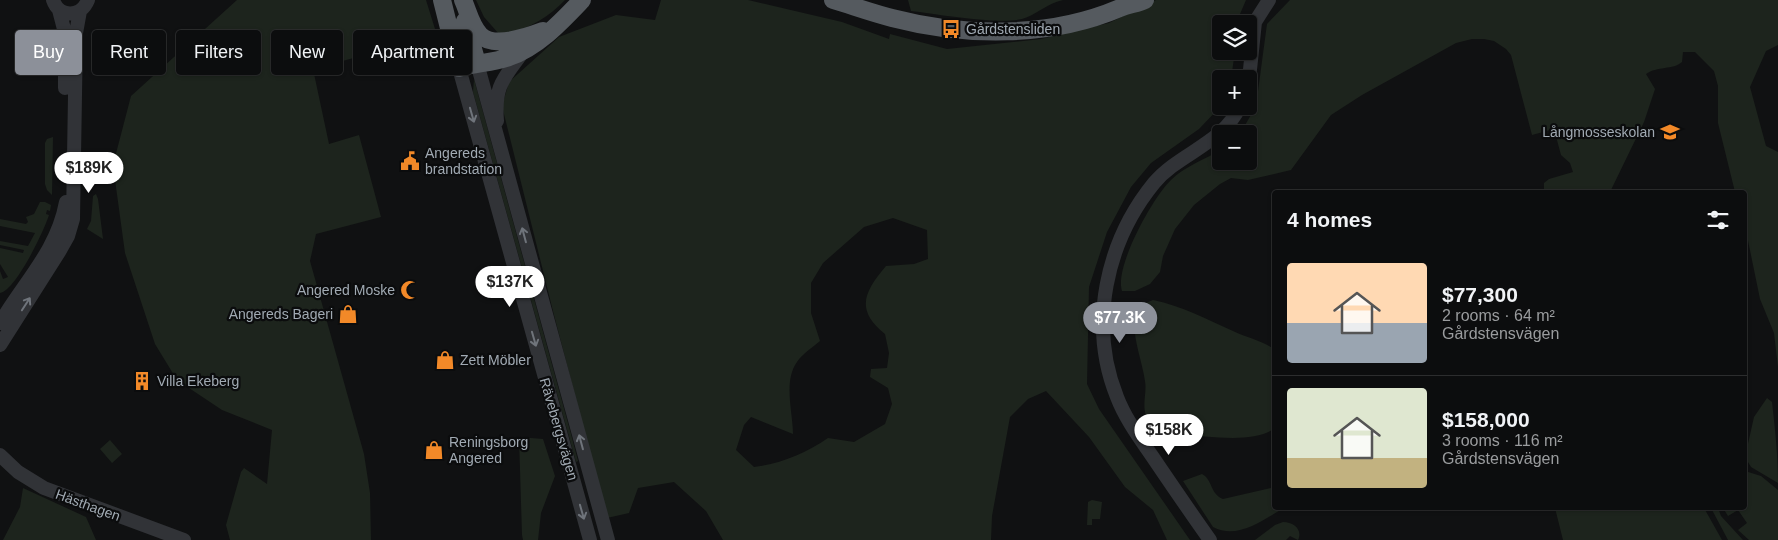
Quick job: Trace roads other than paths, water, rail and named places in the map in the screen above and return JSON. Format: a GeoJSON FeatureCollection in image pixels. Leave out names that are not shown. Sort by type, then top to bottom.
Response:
{"type":"FeatureCollection","features":[{"type":"Feature","properties":{"kind":"highway","name":"Rävebergsvägen"},"geometry":{"type":"LineString","coordinates":[[442,0],[450,30]]}},
{"type":"Feature","properties":{"kind":"highway","name":"Rävebergsvägen"},"geometry":{"type":"LineString","coordinates":[[461,0],[477,63]]}},
{"type":"Feature","properties":{"kind":"highway"},"geometry":{"type":"LineString","coordinates":[[461,0],[473,26],[486,39],[495,41],[518,38],[553,28]]}},
{"type":"Feature","properties":{"kind":"highway"},"geometry":{"type":"LineString","coordinates":[[472,64],[508,57],[524,50],[553,28],[582,0]]}},
{"type":"Feature","properties":{"kind":"highway"},"geometry":{"type":"LineString","coordinates":[[833,0],[892,18],[950,29],[984,30],[1027,30],[1067,25],[1100,16],[1126,3],[1137,5],[1145,0]]}},
{"type":"Feature","properties":{"kind":"street"},"geometry":{"type":"LineString","coordinates":[[1249,70],[1255,22],[1269,0]]}},
{"type":"Feature","properties":{"kind":"street"},"geometry":{"type":"LineString","coordinates":[[56,5],[70,14],[84,6]]}},
{"type":"Feature","properties":{"kind":"street"},"geometry":{"type":"LineString","coordinates":[[0,323],[50,250],[63,219],[66,190],[65,33],[56,5]]}},
{"type":"Feature","properties":{"kind":"street"},"geometry":{"type":"LineString","coordinates":[[0,345],[59,252],[71,227],[74,207],[76,33],[84,6]]}},
{"type":"Feature","properties":{"kind":"street","name":"Rävebergsvägen"},"geometry":{"type":"LineString","coordinates":[[498,141],[498,92],[504,74],[524,50]]}},
{"type":"Feature","properties":{"kind":"street","name":"Rävebergsvägen"},"geometry":{"type":"LineString","coordinates":[[477,63],[608,540]]}},
{"type":"Feature","properties":{"kind":"street","name":"Rävebergsvägen"},"geometry":{"type":"LineString","coordinates":[[461,75],[590,540]]}},
{"type":"Feature","properties":{"kind":"street"},"geometry":{"type":"LineString","coordinates":[[1210,540],[1130,424],[1116,397],[1103,332],[1104,304],[1112,257],[1132,214],[1155,182],[1172,166],[1227,128],[1235,115]]}},
{"type":"Feature","properties":{"kind":"street","name":"Hästhagen"},"geometry":{"type":"LineString","coordinates":[[0,455],[18,472],[44,488],[184,540]]}},
{"type":"Feature","properties":{"kind":"place","name":"Gårdstensliden"},"geometry":{"type":"Point","coordinates":[951,29]}},
{"type":"Feature","properties":{"kind":"place","name":"Långmosseskolan"},"geometry":{"type":"Point","coordinates":[1670,132]}},
{"type":"Feature","properties":{"kind":"place","name":"Angereds brandstation"},"geometry":{"type":"Point","coordinates":[410,161]}},
{"type":"Feature","properties":{"kind":"place","name":"Angered Moske"},"geometry":{"type":"Point","coordinates":[410,290]}},
{"type":"Feature","properties":{"kind":"place","name":"Angereds Bageri"},"geometry":{"type":"Point","coordinates":[348,314]}},
{"type":"Feature","properties":{"kind":"place","name":"Zett Möbler"},"geometry":{"type":"Point","coordinates":[445,360]}},
{"type":"Feature","properties":{"kind":"place","name":"Villa Ekeberg"},"geometry":{"type":"Point","coordinates":[142,381]}},
{"type":"Feature","properties":{"kind":"place","name":"Reningsborg Angered"},"geometry":{"type":"Point","coordinates":[434,450]}}]}
